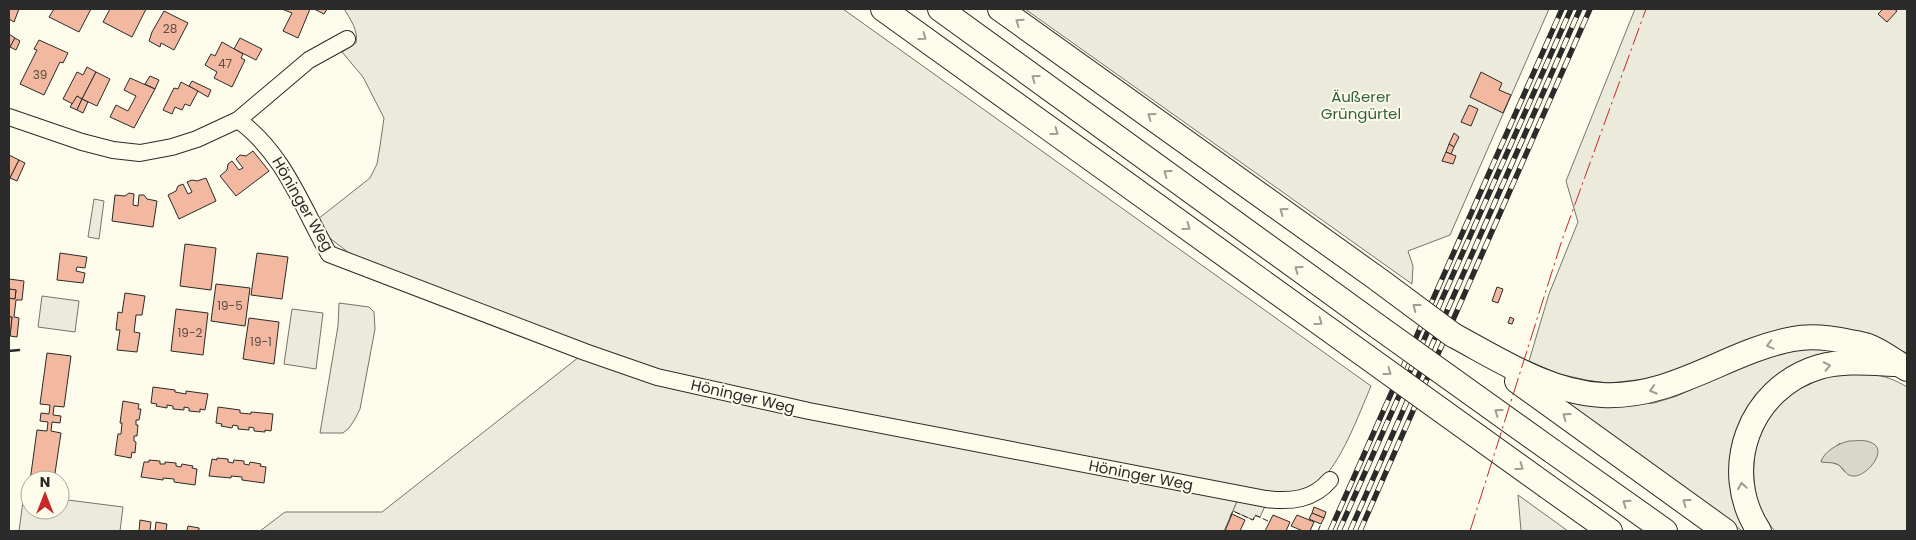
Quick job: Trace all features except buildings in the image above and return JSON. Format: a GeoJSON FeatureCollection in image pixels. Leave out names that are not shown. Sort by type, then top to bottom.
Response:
{"type":"FeatureCollection","features":[{"type":"Feature","properties":{"kind":"highway"},"geometry":{"type":"LineString","coordinates":[[884,9],[1610,531]]}},
{"type":"Feature","properties":{"kind":"highway"},"geometry":{"type":"LineString","coordinates":[[940,9],[1380,328],[1666,531]]}},
{"type":"Feature","properties":{"kind":"highway"},"geometry":{"type":"LineString","coordinates":[[1000,9],[1379,280],[1725,531]]}},
{"type":"Feature","properties":{"kind":"highway"},"geometry":{"type":"LineString","coordinates":[[1453,335],[1522,372],[1556,387],[1602,395],[1649,392],[1699,374],[1756,349],[1795,338],[1830,337],[1868,346],[1903,367]]}},
{"type":"Feature","properties":{"kind":"highway"},"geometry":{"type":"LineString","coordinates":[[1760,531],[1753,522],[1742,489],[1740,462],[1751,425],[1770,397],[1794,378],[1819,367],[1842,362],[1903,367]]}},
{"type":"Feature","properties":{"kind":"street"},"geometry":{"type":"LineString","coordinates":[[9,117],[82,142],[113,150],[140,153],[172,147],[198,139],[238,120],[309,60],[347,39]]}},
{"type":"Feature","properties":{"kind":"street","name":"Höninger Weg"},"geometry":{"type":"LineString","coordinates":[[238,120],[250,129],[277,158],[329,254],[585,352],[658,377],[818,413],[1266,499],[1280,501],[1304,498],[1319,490],[1330,480]]}},
{"type":"Feature","properties":{"kind":"green space"},"geometry":{"type":"Polygon","coordinates":[[[344,9],[843,9],[1371,386],[1349,438],[1326,475],[1318,483],[1310,487],[1282,495],[902,424],[660,370],[583,344],[357,259],[327,236],[318,219],[370,178],[377,164],[384,118],[363,77],[342,52],[356,43],[357,39],[353,25],[344,9]]]}},
{"type":"Feature","properties":{"kind":"green space","name":"Äußerer Grüngürtel"},"geometry":{"type":"Polygon","coordinates":[[[1025,9],[1549,9],[1450,235],[1408,251],[1413,266],[1412,284],[1025,9]]]}},
{"type":"Feature","properties":{"kind":"green space"},"geometry":{"type":"Polygon","coordinates":[[[1635,9],[1907,9],[1907,353],[1863,334],[1655,378],[1609,383],[1559,374],[1529,361],[1549,294],[1578,222],[1566,181],[1635,9]]]}},
{"type":"Feature","properties":{"kind":"green space"},"geometry":{"type":"Polygon","coordinates":[[[292,309],[323,313],[316,369],[284,364],[292,309]]]}},
{"type":"Feature","properties":{"kind":"green space"},"geometry":{"type":"Polygon","coordinates":[[[1820,347],[1859,352],[1751,409],[1748,531],[1742,531],[1708,504],[1564,400],[1612,407],[1654,403],[1677,396],[1755,360],[1794,350],[1820,347]]]}},
{"type":"Feature","properties":{"kind":"green space"},"geometry":{"type":"Polygon","coordinates":[[[579,357],[1239,497],[1224,531],[260,531],[285,512],[382,512],[579,357]]]}},
{"type":"Feature","properties":{"kind":"green space"},"geometry":{"type":"Polygon","coordinates":[[[1835,372],[1873,374],[1890,378],[1907,387],[1907,531],[1775,531],[1766,520],[1760,507],[1754,477],[1754,461],[1756,446],[1767,419],[1790,394],[1806,382],[1835,372]],[[1840,443],[1828,453],[1833,463],[1839,465],[1845,472],[1840,443]]]}},
{"type":"Feature","properties":{"kind":"green space"},"geometry":{"type":"Polygon","coordinates":[[[1518,495],[1568,531],[1521,531],[1518,495]]]}},
{"type":"Feature","properties":{"kind":"shaded area"},"geometry":{"type":"Polygon","coordinates":[[[94,199],[104,201],[99,239],[88,237],[94,199]]]}},
{"type":"Feature","properties":{"kind":"shaded area"},"geometry":{"type":"Polygon","coordinates":[[[42,296],[79,301],[75,332],[38,327],[42,296]]]}},
{"type":"Feature","properties":{"kind":"shaded area"},"geometry":{"type":"Polygon","coordinates":[[[339,303],[369,307],[374,312],[375,329],[360,409],[355,419],[343,433],[320,433],[338,326],[339,303]]]}},
{"type":"Feature","properties":{"kind":"shaded area"},"geometry":{"type":"Polygon","coordinates":[[[1849,441],[1872,443],[1878,451],[1874,462],[1860,475],[1849,475],[1837,464],[1821,462],[1822,458],[1832,448],[1849,441]]]}},
{"type":"Feature","properties":{"kind":"shaded area"},"geometry":{"type":"Polygon","coordinates":[[[1239,497],[1266,504],[1260,517],[1255,516],[1253,520],[1233,511],[1239,497]]]}},
{"type":"Feature","properties":{"kind":"shaded area"},"geometry":{"type":"Polygon","coordinates":[[[70,500],[123,507],[120,531],[19,531],[20,520],[70,520],[70,500]]]}},
{"type":"Feature","properties":{"kind":"railway"},"geometry":{"type":"LineString","coordinates":[[1330,531],[1562,9]]}},
{"type":"Feature","properties":{"kind":"railway"},"geometry":{"type":"LineString","coordinates":[[1339,531],[1571,9]]}},
{"type":"Feature","properties":{"kind":"railway"},"geometry":{"type":"LineString","coordinates":[[1350,531],[1580,9]]}},
{"type":"Feature","properties":{"kind":"railway"},"geometry":{"type":"LineString","coordinates":[[1360,531],[1590,9]]}},
{"type":"Feature","properties":{"kind":"fence"},"geometry":{"type":"LineString","coordinates":[[1230,517],[1233,511],[1253,520],[1255,515],[1268,521]]}},
{"type":"Feature","properties":{"kind":"fence"},"geometry":{"type":"LineString","coordinates":[[1318,531],[1321,524]]}},
{"type":"Feature","properties":{"kind":"wall"},"geometry":{"type":"LineString","coordinates":[[9,351],[19,350]]}},
{"type":"Feature","properties":{"kind":"power"},"geometry":{"type":"LineString","coordinates":[[1470,531],[1562,240],[1646,9]]}}]}
